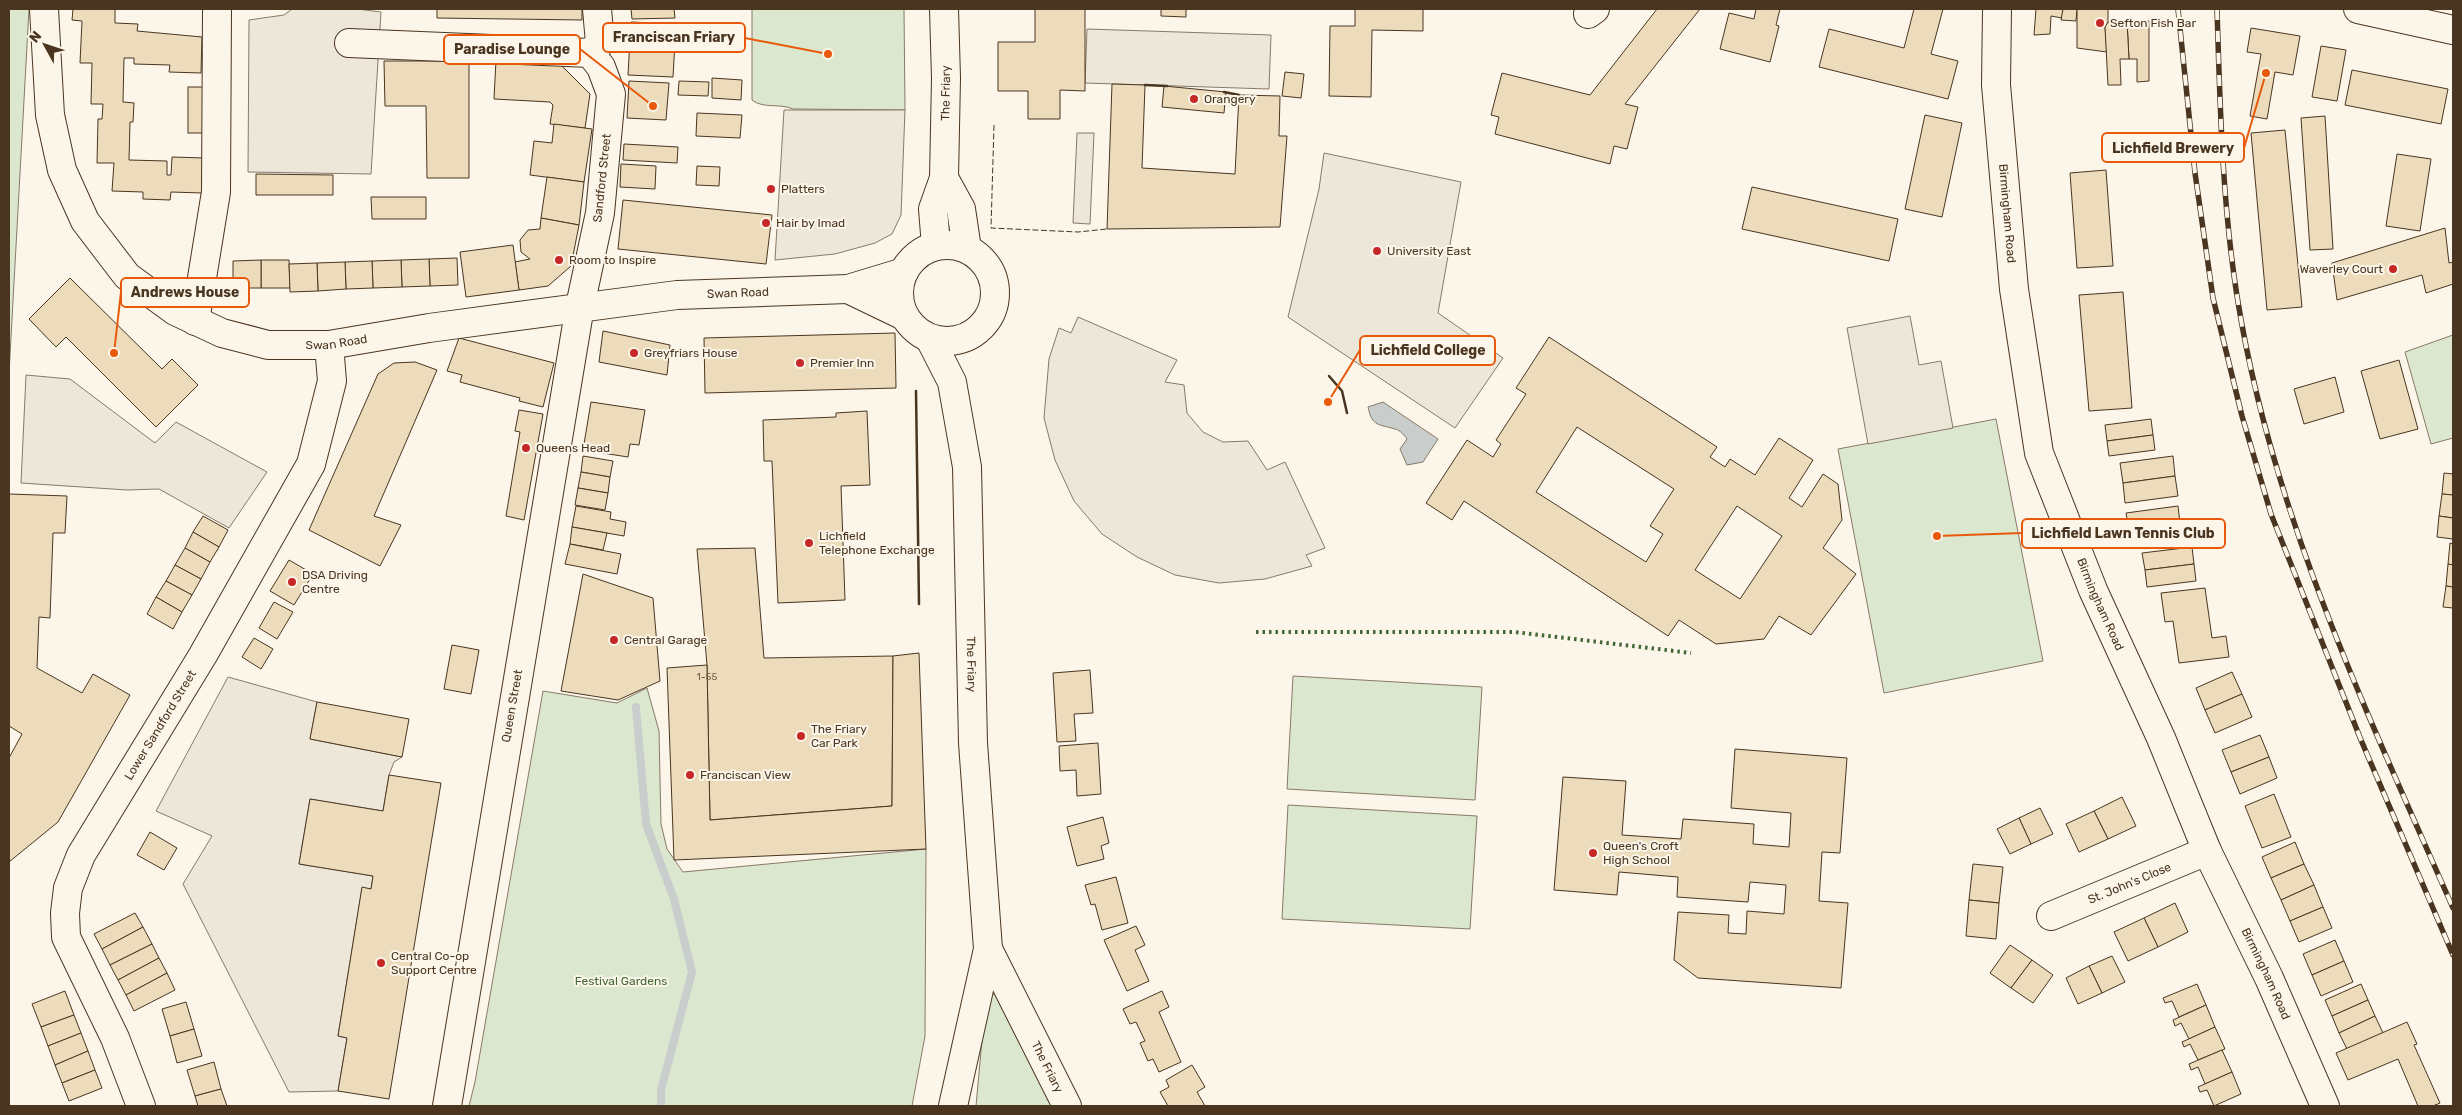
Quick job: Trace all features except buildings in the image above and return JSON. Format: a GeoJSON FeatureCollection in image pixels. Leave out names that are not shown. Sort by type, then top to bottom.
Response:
{"type":"FeatureCollection","features":[{"type":"Feature","properties":{"kind":"street","name":"Swan Road"},"geometry":{"type":"LineString","coordinates":[[44,9],[50,116],[62,170],[85,221],[127,276],[175,311],[222,333],[268,345],[329,346],[429,328],[580,306],[678,295],[848,289],[904,272]]}},
{"type":"Feature","properties":{"kind":"street"},"geometry":{"type":"LineString","coordinates":[[195,321],[216,192],[217,9]]}},
{"type":"Feature","properties":{"kind":"street"},"geometry":{"type":"LineString","coordinates":[[349,43],[590,53],[600,43],[597,9]]}},
{"type":"Feature","properties":{"kind":"street","name":"The Friary"},"geometry":{"type":"LineString","coordinates":[[936,246],[933,208],[944,178],[946,78],[944,9]]}},
{"type":"Feature","properties":{"kind":"street","name":"Birmingham Road"},"geometry":{"type":"LineString","coordinates":[[1997,9],[1996,85],[2014,288],[2040,453],[2092,590],[2161,738],[2207,851],[2269,978],[2325,1106]]}},
{"type":"Feature","properties":{"kind":"street"},"geometry":{"type":"LineString","coordinates":[[2358,9],[2448,22]]}},
{"type":"Feature","properties":{"kind":"street","name":"Sandford Street"},"geometry":{"type":"LineString","coordinates":[[580,306],[600,213],[611,94],[601,67],[590,53]]}},
{"type":"Feature","properties":{"kind":"street","name":"The Friary"},"geometry":{"type":"LineString","coordinates":[[944,178],[961,209],[967,249]]}},
{"type":"Feature","properties":{"kind":"street"},"geometry":{"type":"LineString","coordinates":[[936,246],[955,246],[967,249],[988,267],[994,282],[995,294],[992,313],[986,323],[964,339],[944,342],[930,339],[920,334],[904,316],[900,303],[899,287],[904,272],[916,256],[936,246]]}},
{"type":"Feature","properties":{"kind":"street","name":"Swan Road"},"geometry":{"type":"LineString","coordinates":[[848,289],[904,316]]}},
{"type":"Feature","properties":{"kind":"street","name":"Queen Street"},"geometry":{"type":"LineString","coordinates":[[447,1106],[580,306]]}},
{"type":"Feature","properties":{"kind":"street","name":"The Friary"},"geometry":{"type":"LineString","coordinates":[[930,339],[952,382],[967,467],[973,743],[988,949],[953,1106]]}},
{"type":"Feature","properties":{"kind":"street","name":"The Friary"},"geometry":{"type":"LineString","coordinates":[[952,382],[964,339]]}},
{"type":"Feature","properties":{"kind":"street","name":"Lower Sandford Street"},"geometry":{"type":"LineString","coordinates":[[141,1106],[115,1038],[66,937],[65,913],[68,888],[81,855],[203,655],[311,464],[332,381],[329,346]]}},
{"type":"Feature","properties":{"kind":"street","name":"St. John's Close"},"geometry":{"type":"LineString","coordinates":[[2051,916],[2207,851]]}},
{"type":"Feature","properties":{"kind":"street","name":"The Friary"},"geometry":{"type":"LineString","coordinates":[[988,949],[1067,1106]]}},
{"type":"Feature","properties":{"kind":"green space"},"geometry":{"type":"Polygon","coordinates":[[[9,9],[29,9],[9,374],[9,9]]]}},
{"type":"Feature","properties":{"kind":"green space"},"geometry":{"type":"Polygon","coordinates":[[[752,9],[904,9],[905,110],[793,109],[756,103],[752,100],[752,9]]]}},
{"type":"Feature","properties":{"kind":"green space"},"geometry":{"type":"Polygon","coordinates":[[[2453,335],[2453,438],[2431,444],[2405,352],[2453,335]]]}},
{"type":"Feature","properties":{"kind":"green space"},"geometry":{"type":"Polygon","coordinates":[[[1996,419],[2043,661],[1884,693],[1838,449],[1996,419]]]}},
{"type":"Feature","properties":{"kind":"green space"},"geometry":{"type":"Polygon","coordinates":[[[1293,676],[1482,687],[1475,800],[1287,789],[1293,676]]]}},
{"type":"Feature","properties":{"kind":"green space","name":"Festival Gardens"},"geometry":{"type":"Polygon","coordinates":[[[647,688],[659,731],[661,824],[667,849],[683,872],[926,849],[925,1036],[912,1106],[469,1106],[475,1082],[543,691],[617,703],[647,688]]]}},
{"type":"Feature","properties":{"kind":"green space"},"geometry":{"type":"Polygon","coordinates":[[[1288,805],[1477,816],[1470,929],[1282,919],[1288,805]]]}},
{"type":"Feature","properties":{"kind":"green space"},"geometry":{"type":"Polygon","coordinates":[[[1002,992],[1053,1106],[976,1106],[986,996],[1002,992]]]}},
{"type":"Feature","properties":{"kind":"shaded area"},"geometry":{"type":"Polygon","coordinates":[[[292,9],[357,9],[381,12],[371,174],[248,172],[249,20],[284,15],[292,9]]]}},
{"type":"Feature","properties":{"kind":"shaded area"},"geometry":{"type":"Polygon","coordinates":[[[1087,29],[1271,35],[1269,89],[1085,83],[1087,29]]]}},
{"type":"Feature","properties":{"kind":"shaded area"},"geometry":{"type":"Polygon","coordinates":[[[784,110],[905,110],[901,215],[892,234],[875,243],[835,254],[775,260],[784,110]]]}},
{"type":"Feature","properties":{"kind":"shaded area"},"geometry":{"type":"Polygon","coordinates":[[[1077,133],[1094,133],[1090,224],[1073,223],[1077,133]]]}},
{"type":"Feature","properties":{"kind":"shaded area","name":"University East"},"geometry":{"type":"Polygon","coordinates":[[[1324,153],[1461,182],[1438,313],[1503,358],[1455,428],[1288,317],[1319,189],[1324,153]]]}},
{"type":"Feature","properties":{"kind":"shaded area"},"geometry":{"type":"Polygon","coordinates":[[[1910,316],[1919,365],[1941,361],[1953,428],[1868,444],[1847,328],[1910,316]]]}},
{"type":"Feature","properties":{"kind":"shaded area"},"geometry":{"type":"Polygon","coordinates":[[[1078,317],[1177,360],[1165,382],[1184,385],[1187,413],[1203,432],[1223,442],[1248,441],[1267,470],[1285,462],[1325,548],[1306,555],[1312,566],[1265,579],[1219,583],[1175,575],[1137,557],[1102,534],[1074,501],[1055,460],[1044,418],[1049,359],[1059,328],[1071,333],[1078,317]]]}},
{"type":"Feature","properties":{"kind":"shaded area"},"geometry":{"type":"Polygon","coordinates":[[[26,375],[70,379],[155,443],[176,422],[267,472],[229,528],[159,489],[127,490],[21,483],[26,375]]]}},
{"type":"Feature","properties":{"kind":"shaded area"},"geometry":{"type":"Polygon","coordinates":[[[1383,402],[1438,439],[1423,462],[1407,465],[1400,449],[1407,439],[1399,430],[1377,424],[1372,418],[1368,407],[1383,402]]]}},
{"type":"Feature","properties":{"kind":"shaded area"},"geometry":{"type":"Polygon","coordinates":[[[228,677],[317,702],[310,739],[402,757],[394,762],[389,775],[383,811],[310,799],[299,864],[373,876],[371,889],[362,888],[338,1036],[347,1038],[338,1091],[289,1092],[183,884],[212,836],[156,811],[228,677]]]}},
{"type":"Feature","properties":{"kind":"waterway"},"geometry":{"type":"LineString","coordinates":[[636,707],[646,824],[674,899],[692,972],[661,1090],[661,1106]]}},
{"type":"Feature","properties":{"kind":"railway"},"geometry":{"type":"LineString","coordinates":[[2178,9],[2195,173],[2213,298],[2242,416],[2271,514],[2361,740],[2453,955]]}},
{"type":"Feature","properties":{"kind":"railway"},"geometry":{"type":"LineString","coordinates":[[2217,9],[2222,152],[2228,224],[2237,296],[2252,376],[2273,455],[2297,532],[2325,609],[2387,759],[2453,908]]}},
{"type":"Feature","properties":{"kind":"hedge"},"geometry":{"type":"LineString","coordinates":[[1256,632],[1515,632],[1691,653]]}},
{"type":"Feature","properties":{"kind":"fence"},"geometry":{"type":"LineString","coordinates":[[994,125],[991,228],[1078,232],[1107,229]]}},
{"type":"Feature","properties":{"kind":"wall"},"geometry":{"type":"LineString","coordinates":[[1145,85],[1167,86]]}},
{"type":"Feature","properties":{"kind":"wall"},"geometry":{"type":"LineString","coordinates":[[1224,92],[1239,95]]}},
{"type":"Feature","properties":{"kind":"wall"},"geometry":{"type":"LineString","coordinates":[[1329,376],[1342,391],[1347,413]]}},
{"type":"Feature","properties":{"kind":"wall"},"geometry":{"type":"LineString","coordinates":[[916,391],[919,604]]}},
{"type":"Feature","properties":{"kind":"place","name":"Sefton Fish Bar"},"geometry":{"type":"Point","coordinates":[2100,23]}},
{"type":"Feature","properties":{"kind":"place","name":"Franciscan Friary"},"geometry":{"type":"Point","coordinates":[828,54]}},
{"type":"Feature","properties":{"kind":"place","name":"Lichfield Brewery"},"geometry":{"type":"Point","coordinates":[2266,73]}},
{"type":"Feature","properties":{"kind":"place","name":"Orangery"},"geometry":{"type":"Point","coordinates":[1194,99]}},
{"type":"Feature","properties":{"kind":"place","name":"Paradise Lounge"},"geometry":{"type":"Point","coordinates":[653,106]}},
{"type":"Feature","properties":{"kind":"place","name":"Platters"},"geometry":{"type":"Point","coordinates":[771,189]}},
{"type":"Feature","properties":{"kind":"place","name":"Hair by Imad"},"geometry":{"type":"Point","coordinates":[766,223]}},
{"type":"Feature","properties":{"kind":"place","name":"University East"},"geometry":{"type":"Point","coordinates":[1377,251]}},
{"type":"Feature","properties":{"kind":"place","name":"Room to Inspire"},"geometry":{"type":"Point","coordinates":[559,260]}},
{"type":"Feature","properties":{"kind":"place","name":"Waverley Court"},"geometry":{"type":"Point","coordinates":[2393,269]}},
{"type":"Feature","properties":{"kind":"place","name":"Andrews House"},"geometry":{"type":"Point","coordinates":[114,353]}},
{"type":"Feature","properties":{"kind":"place","name":"Greyfriars House"},"geometry":{"type":"Point","coordinates":[634,353]}},
{"type":"Feature","properties":{"kind":"place","name":"Premier Inn"},"geometry":{"type":"Point","coordinates":[800,363]}},
{"type":"Feature","properties":{"kind":"place","name":"Lichfield College"},"geometry":{"type":"Point","coordinates":[1328,402]}},
{"type":"Feature","properties":{"kind":"place","name":"Queens Head"},"geometry":{"type":"Point","coordinates":[526,448]}},
{"type":"Feature","properties":{"kind":"place","name":"Lichfield Lawn Tennis Club"},"geometry":{"type":"Point","coordinates":[1937,536]}},
{"type":"Feature","properties":{"kind":"place","name":"Lichfield Telephone Exchange"},"geometry":{"type":"Point","coordinates":[809,543]}},
{"type":"Feature","properties":{"kind":"place","name":"DSA Driving Centre"},"geometry":{"type":"Point","coordinates":[292,582]}},
{"type":"Feature","properties":{"kind":"place","name":"Central Garage"},"geometry":{"type":"Point","coordinates":[614,640]}},
{"type":"Feature","properties":{"kind":"place","name":"The Friary Car Park"},"geometry":{"type":"Point","coordinates":[801,736]}},
{"type":"Feature","properties":{"kind":"place","name":"Franciscan View"},"geometry":{"type":"Point","coordinates":[690,775]}},
{"type":"Feature","properties":{"kind":"place","name":"Queen's Croft High School"},"geometry":{"type":"Point","coordinates":[1593,853]}},
{"type":"Feature","properties":{"kind":"place","name":"Central Co-op Support Centre"},"geometry":{"type":"Point","coordinates":[381,963]}}]}
